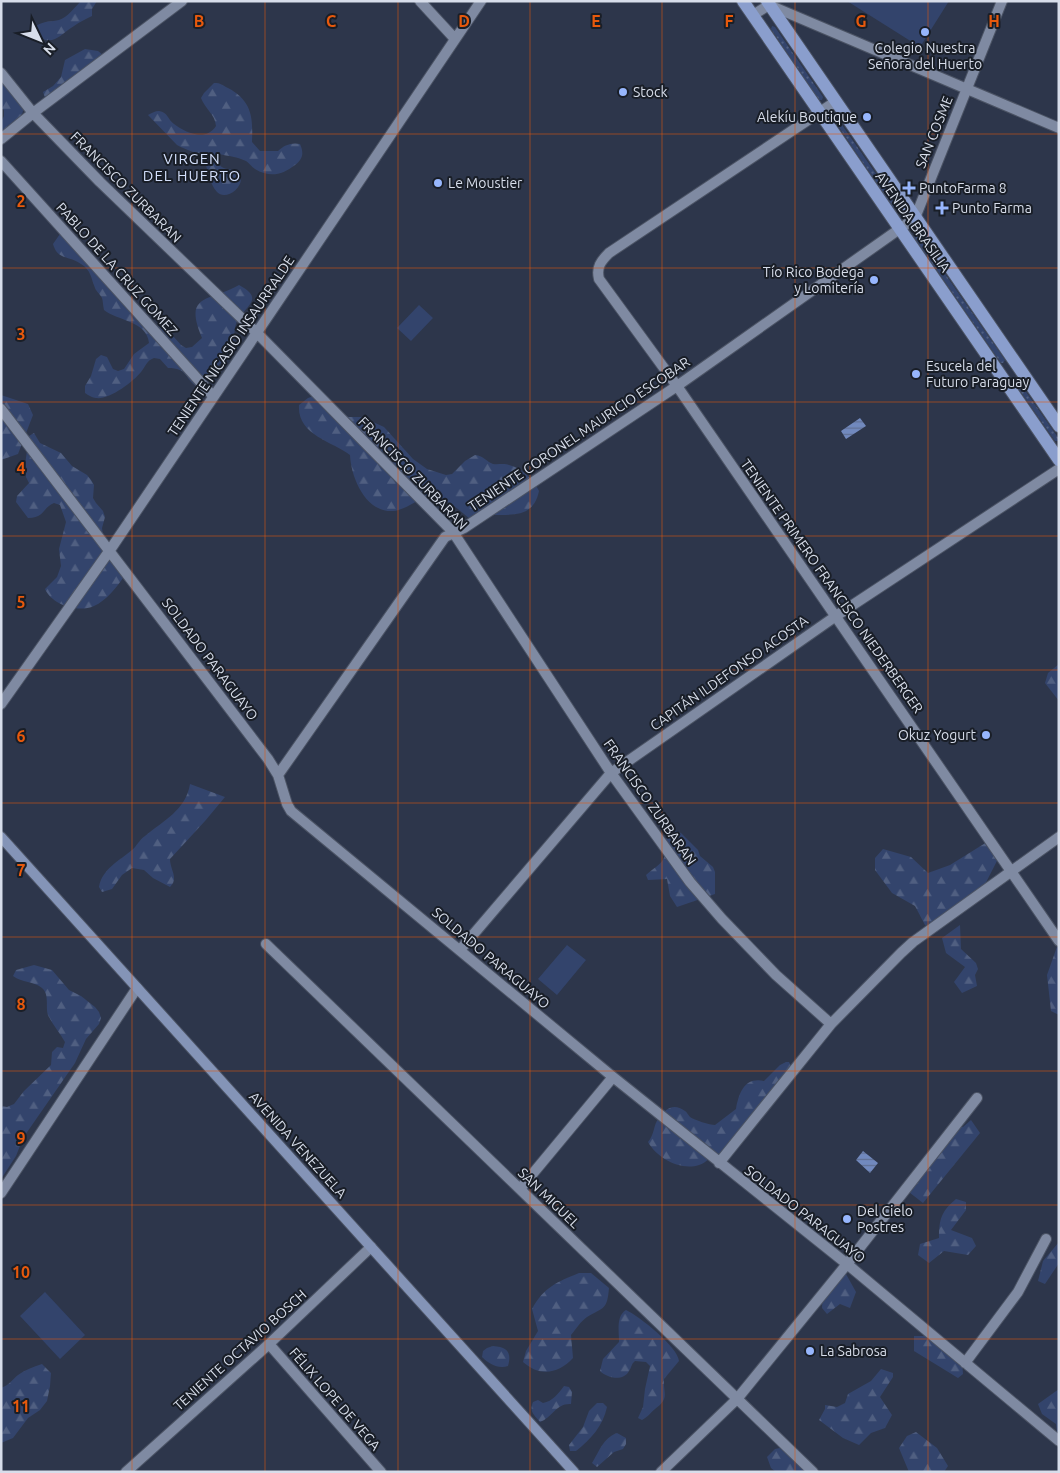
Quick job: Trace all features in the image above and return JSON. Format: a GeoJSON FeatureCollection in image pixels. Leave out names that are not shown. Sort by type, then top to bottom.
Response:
{"type":"FeatureCollection","features":[{"type":"Feature","properties":{"kind":"main road","name":"AVENIDA BRASILIA"},"geometry":{"type":"LineString","coordinates":[[743,1],[1059,460]]}},
{"type":"Feature","properties":{"kind":"main road","name":"AVENIDA BRASILIA"},"geometry":{"type":"LineString","coordinates":[[768,3],[1059,426]]}},
{"type":"Feature","properties":{"kind":"main road"},"geometry":{"type":"LineString","coordinates":[[1005,382],[1022,372]]}},
{"type":"Feature","properties":{"kind":"main road","name":"AVENIDA VENEZUELA"},"geometry":{"type":"LineString","coordinates":[[1,837],[574,1472]]}},
{"type":"Feature","properties":{"kind":"street"},"geometry":{"type":"LineString","coordinates":[[1,139],[182,1]]}},
{"type":"Feature","properties":{"kind":"street"},"geometry":{"type":"LineString","coordinates":[[420,1],[455,39]]}},
{"type":"Feature","properties":{"kind":"street","name":"TENIENTE NICASIO INSAURRALDE"},"geometry":{"type":"LineString","coordinates":[[1,704],[110,550],[481,1]]}},
{"type":"Feature","properties":{"kind":"street","name":"SAN COSME"},"geometry":{"type":"LineString","coordinates":[[915,218],[1002,1]]}},
{"type":"Feature","properties":{"kind":"street"},"geometry":{"type":"LineString","coordinates":[[752,15],[768,3],[966,90],[1059,128]]}},
{"type":"Feature","properties":{"kind":"street","name":"FRANCISCO ZURBARAN"},"geometry":{"type":"LineString","coordinates":[[1,73],[33,113],[100,182],[257,333],[453,532],[610,772],[706,901],[776,975],[832,1024]]}},
{"type":"Feature","properties":{"kind":"street"},"geometry":{"type":"LineString","coordinates":[[819,113],[836,102]]}},
{"type":"Feature","properties":{"kind":"street","name":"TENIENTE PRIMERO FRANCISCO NIEDERBERGER"},"geometry":{"type":"LineString","coordinates":[[819,113],[609,253],[602,260],[598,273],[599,279],[677,386],[1059,941]]}},
{"type":"Feature","properties":{"kind":"street","name":"PABLO DE LA CRUZ GOMEZ"},"geometry":{"type":"LineString","coordinates":[[1,161],[213,396]]}},
{"type":"Feature","properties":{"kind":"street","name":"TENIENTE CORONEL MAURICIO ESCOBAR"},"geometry":{"type":"LineString","coordinates":[[278,775],[443,540],[453,532],[464,528],[677,386],[915,218]]}},
{"type":"Feature","properties":{"kind":"street","name":"SOLDADO PARAGUAYO"},"geometry":{"type":"LineString","coordinates":[[1,410],[256,743],[278,775],[286,804],[291,811],[612,1077],[847,1264],[1059,1441]]}},
{"type":"Feature","properties":{"kind":"street","name":"CAPITÁN ILDEFONSO ACOSTA"},"geometry":{"type":"LineString","coordinates":[[460,950],[610,772],[836,616],[1059,469]]}},
{"type":"Feature","properties":{"kind":"street"},"geometry":{"type":"LineString","coordinates":[[719,1163],[832,1024],[912,942],[1059,837]]}},
{"type":"Feature","properties":{"kind":"street","name":"SAN MIGUEL"},"geometry":{"type":"LineString","coordinates":[[266,944],[813,1472]]}},
{"type":"Feature","properties":{"kind":"street"},"geometry":{"type":"LineString","coordinates":[[1,1193],[137,988]]}},
{"type":"Feature","properties":{"kind":"street"},"geometry":{"type":"LineString","coordinates":[[520,1189],[612,1077]]}},
{"type":"Feature","properties":{"kind":"street"},"geometry":{"type":"LineString","coordinates":[[661,1472],[736,1399],[847,1264],[977,1098]]}},
{"type":"Feature","properties":{"kind":"street"},"geometry":{"type":"LineString","coordinates":[[965,1363],[1018,1292],[1046,1239]]}},
{"type":"Feature","properties":{"kind":"street","name":"TENIENTE OCTAVIO BOSCH"},"geometry":{"type":"LineString","coordinates":[[126,1472],[269,1344],[371,1247]]}},
{"type":"Feature","properties":{"kind":"street","name":"FÉLIX LOPE DE VEGA"},"geometry":{"type":"LineString","coordinates":[[269,1344],[379,1471]]}},
{"type":"Feature","properties":{"kind":"green space"},"geometry":{"type":"Polygon","coordinates":[[[81,1],[97,1],[92,9],[92,16],[55,39],[46,40],[34,34],[32,29],[35,26],[62,19],[81,1]]]}},
{"type":"Feature","properties":{"kind":"green space"},"geometry":{"type":"Polygon","coordinates":[[[847,1],[949,1],[920,47],[847,1]]]}},
{"type":"Feature","properties":{"kind":"green space"},"geometry":{"type":"Polygon","coordinates":[[[772,26],[775,27],[823,97],[822,100],[819,100],[771,29],[772,26]]]}},
{"type":"Feature","properties":{"kind":"green space"},"geometry":{"type":"Polygon","coordinates":[[[85,49],[98,51],[103,55],[86,77],[71,92],[56,101],[49,102],[43,92],[53,86],[61,77],[65,60],[85,49]]]}},
{"type":"Feature","properties":{"kind":"green space"},"geometry":{"type":"Polygon","coordinates":[[[1,78],[17,97],[23,108],[18,120],[1,139],[1,122],[4,110],[1,108],[1,78]]]}},
{"type":"Feature","properties":{"kind":"green space"},"geometry":{"type":"Polygon","coordinates":[[[214,83],[221,84],[242,98],[251,117],[252,142],[260,151],[278,151],[288,144],[300,144],[302,156],[298,163],[281,173],[266,174],[243,160],[219,154],[217,158],[220,165],[238,171],[241,176],[241,182],[235,190],[226,195],[221,195],[217,192],[210,181],[204,159],[198,154],[177,145],[148,115],[159,111],[166,114],[172,122],[190,133],[207,134],[216,126],[214,118],[201,98],[214,83]]]}},
{"type":"Feature","properties":{"kind":"green space"},"geometry":{"type":"Polygon","coordinates":[[[835,115],[897,204],[896,207],[893,207],[832,117],[835,115]]]}},
{"type":"Feature","properties":{"kind":"green space"},"geometry":{"type":"Polygon","coordinates":[[[65,232],[147,319],[173,336],[186,348],[192,347],[202,338],[197,324],[196,313],[197,306],[202,301],[239,285],[247,290],[251,295],[251,303],[236,324],[234,344],[230,352],[196,386],[179,370],[168,368],[160,359],[154,358],[148,362],[132,381],[120,390],[101,398],[92,397],[85,393],[85,386],[91,376],[96,359],[101,355],[107,357],[113,369],[118,371],[124,369],[134,354],[149,343],[147,336],[138,326],[104,310],[102,298],[84,266],[58,253],[53,244],[60,234],[65,232]]]}},
{"type":"Feature","properties":{"kind":"green space"},"geometry":{"type":"Polygon","coordinates":[[[916,234],[1005,360],[1003,363],[1001,363],[914,237],[916,234]]]}},
{"type":"Feature","properties":{"kind":"green space"},"geometry":{"type":"Polygon","coordinates":[[[419,305],[433,318],[411,341],[397,328],[419,305]]]}},
{"type":"Feature","properties":{"kind":"green space"},"geometry":{"type":"Polygon","coordinates":[[[1020,385],[1059,439],[1058,441],[1055,441],[1018,388],[1020,385]]]}},
{"type":"Feature","properties":{"kind":"green space"},"geometry":{"type":"Polygon","coordinates":[[[1,395],[28,404],[33,415],[18,454],[1,460],[1,395]]]}},
{"type":"Feature","properties":{"kind":"green space"},"geometry":{"type":"Polygon","coordinates":[[[314,396],[338,414],[349,417],[362,417],[384,427],[413,459],[427,469],[446,475],[452,474],[465,461],[475,455],[493,464],[505,464],[514,467],[527,475],[537,487],[539,491],[536,500],[527,511],[514,514],[485,515],[470,519],[449,502],[434,497],[423,499],[398,510],[383,510],[368,500],[362,492],[353,474],[350,455],[317,436],[304,424],[300,415],[299,405],[314,396]]]}},
{"type":"Feature","properties":{"kind":"green space"},"geometry":{"type":"Polygon","coordinates":[[[34,433],[40,443],[61,453],[72,466],[87,475],[91,480],[94,485],[93,498],[103,511],[105,517],[102,528],[103,535],[125,575],[107,597],[98,604],[88,608],[73,608],[59,603],[48,595],[45,589],[57,577],[61,566],[59,549],[66,522],[60,505],[54,503],[41,515],[28,518],[16,502],[17,496],[29,483],[26,477],[25,465],[29,436],[34,433]]]}},
{"type":"Feature","properties":{"kind":"green space"},"geometry":{"type":"Polygon","coordinates":[[[1059,664],[1059,701],[1045,683],[1048,673],[1059,664]]]}},
{"type":"Feature","properties":{"kind":"green space"},"geometry":{"type":"Polygon","coordinates":[[[190,784],[225,797],[170,859],[174,877],[173,884],[170,887],[153,878],[144,870],[132,868],[122,875],[112,889],[102,892],[99,887],[107,870],[179,808],[188,793],[190,784]]]}},
{"type":"Feature","properties":{"kind":"green space"},"geometry":{"type":"Polygon","coordinates":[[[676,831],[681,833],[698,850],[700,856],[713,867],[715,872],[715,894],[677,907],[670,896],[667,879],[648,880],[646,875],[662,861],[665,854],[667,837],[676,831]]]}},
{"type":"Feature","properties":{"kind":"green space"},"geometry":{"type":"Polygon","coordinates":[[[987,842],[999,857],[979,896],[937,932],[925,925],[915,906],[892,893],[875,870],[875,858],[883,849],[911,857],[928,873],[950,865],[987,842]]]}},
{"type":"Feature","properties":{"kind":"green space"},"geometry":{"type":"Polygon","coordinates":[[[960,925],[961,949],[976,963],[978,969],[975,975],[977,986],[962,993],[954,982],[965,967],[946,953],[942,938],[960,925]]]}},
{"type":"Feature","properties":{"kind":"green space"},"geometry":{"type":"Polygon","coordinates":[[[1059,941],[1059,1015],[1051,1011],[1047,975],[1059,941]]]}},
{"type":"Feature","properties":{"kind":"green space"},"geometry":{"type":"Polygon","coordinates":[[[567,945],[586,960],[557,995],[538,979],[567,945]]]}},
{"type":"Feature","properties":{"kind":"green space"},"geometry":{"type":"Polygon","coordinates":[[[34,965],[52,970],[69,990],[81,996],[95,1007],[101,1018],[99,1024],[86,1039],[75,1063],[23,1138],[16,1156],[1,1179],[1,1106],[7,1107],[14,1104],[24,1091],[51,1065],[52,1052],[57,1047],[63,1048],[65,1042],[48,1015],[47,998],[42,988],[13,976],[16,970],[34,965]]]}},
{"type":"Feature","properties":{"kind":"green space"},"geometry":{"type":"Polygon","coordinates":[[[789,1062],[792,1068],[728,1155],[713,1157],[699,1165],[677,1165],[663,1158],[648,1142],[657,1121],[670,1108],[677,1107],[686,1111],[692,1118],[715,1125],[736,1109],[744,1087],[752,1081],[764,1081],[780,1065],[789,1062]]]}},
{"type":"Feature","properties":{"kind":"green space"},"geometry":{"type":"Polygon","coordinates":[[[971,1120],[980,1133],[923,1203],[905,1189],[955,1127],[963,1127],[971,1120]]]}},
{"type":"Feature","properties":{"kind":"green space"},"geometry":{"type":"Polygon","coordinates":[[[956,1199],[966,1202],[966,1210],[951,1230],[972,1238],[976,1246],[968,1255],[944,1251],[929,1263],[918,1255],[920,1244],[939,1238],[942,1216],[947,1207],[956,1199]]]}},
{"type":"Feature","properties":{"kind":"green space"},"geometry":{"type":"Polygon","coordinates":[[[1059,1242],[1059,1263],[1045,1284],[1038,1281],[1043,1261],[1059,1242]]]}},
{"type":"Feature","properties":{"kind":"green space"},"geometry":{"type":"Polygon","coordinates":[[[579,1273],[591,1273],[609,1288],[606,1304],[585,1319],[571,1335],[573,1358],[567,1363],[549,1372],[542,1372],[529,1367],[523,1362],[526,1351],[538,1331],[532,1309],[546,1290],[564,1279],[579,1273]]]}},
{"type":"Feature","properties":{"kind":"green space"},"geometry":{"type":"Polygon","coordinates":[[[846,1274],[856,1292],[850,1308],[840,1304],[827,1314],[822,1308],[823,1289],[846,1274]]]}},
{"type":"Feature","properties":{"kind":"green space"},"geometry":{"type":"Polygon","coordinates":[[[45,1292],[85,1335],[60,1359],[20,1316],[45,1292]]]}},
{"type":"Feature","properties":{"kind":"green space"},"geometry":{"type":"Polygon","coordinates":[[[626,1310],[648,1325],[665,1340],[677,1355],[679,1361],[664,1379],[665,1396],[663,1402],[642,1420],[638,1418],[643,1407],[650,1366],[646,1362],[635,1361],[630,1370],[623,1377],[619,1378],[607,1376],[600,1371],[603,1359],[619,1342],[619,1320],[626,1310]]]}},
{"type":"Feature","properties":{"kind":"green space"},"geometry":{"type":"Polygon","coordinates":[[[914,1336],[927,1336],[962,1362],[963,1374],[958,1378],[914,1351],[914,1336]]]}},
{"type":"Feature","properties":{"kind":"green space"},"geometry":{"type":"Polygon","coordinates":[[[493,1346],[507,1351],[509,1354],[508,1366],[494,1365],[482,1357],[483,1351],[493,1346]]]}},
{"type":"Feature","properties":{"kind":"green space"},"geometry":{"type":"Polygon","coordinates":[[[42,1364],[51,1373],[47,1401],[40,1410],[28,1418],[13,1438],[1,1443],[1,1388],[23,1372],[42,1364]]]}},
{"type":"Feature","properties":{"kind":"green space"},"geometry":{"type":"Polygon","coordinates":[[[881,1369],[893,1373],[893,1377],[880,1397],[892,1415],[885,1428],[871,1433],[859,1445],[843,1438],[819,1420],[825,1405],[837,1407],[845,1403],[848,1394],[871,1381],[881,1369]]]}},
{"type":"Feature","properties":{"kind":"green space"},"geometry":{"type":"Polygon","coordinates":[[[564,1386],[569,1387],[572,1392],[571,1404],[558,1408],[540,1422],[532,1411],[533,1402],[538,1400],[543,1403],[550,1401],[564,1386]]]}},
{"type":"Feature","properties":{"kind":"green space"},"geometry":{"type":"Polygon","coordinates":[[[1059,1389],[1059,1434],[1056,1424],[1042,1414],[1038,1404],[1059,1389]]]}},
{"type":"Feature","properties":{"kind":"green space"},"geometry":{"type":"Polygon","coordinates":[[[597,1403],[603,1403],[607,1407],[603,1420],[591,1437],[576,1451],[570,1451],[569,1445],[583,1427],[589,1411],[597,1403]]]}},
{"type":"Feature","properties":{"kind":"green space"},"geometry":{"type":"Polygon","coordinates":[[[916,1432],[937,1448],[948,1466],[944,1472],[909,1472],[899,1448],[907,1436],[916,1432]]]}},
{"type":"Feature","properties":{"kind":"green space"},"geometry":{"type":"Polygon","coordinates":[[[617,1433],[626,1438],[626,1444],[623,1449],[614,1452],[597,1467],[592,1463],[599,1450],[608,1438],[617,1433]]]}},
{"type":"Feature","properties":{"kind":"green space"},"geometry":{"type":"Polygon","coordinates":[[[775,1449],[792,1450],[812,1472],[776,1472],[771,1468],[767,1457],[775,1449]]]}},
{"type":"Feature","properties":{"kind":"shaded area"},"geometry":{"type":"Polygon","coordinates":[[[860,418],[866,426],[846,439],[841,431],[860,418]]]}},
{"type":"Feature","properties":{"kind":"shaded area"},"geometry":{"type":"Polygon","coordinates":[[[863,1151],[878,1163],[870,1173],[856,1160],[863,1151]]]}},
{"type":"Feature","properties":{"kind":"place","name":"Colegio Nuestra Señora del Huerto"},"geometry":{"type":"Point","coordinates":[925,32]}},
{"type":"Feature","properties":{"kind":"place","name":"Stock"},"geometry":{"type":"Point","coordinates":[623,92]}},
{"type":"Feature","properties":{"kind":"place","name":"Alekíu Boutique"},"geometry":{"type":"Point","coordinates":[867,117]}},
{"type":"Feature","properties":{"kind":"place","name":"Le Moustier"},"geometry":{"type":"Point","coordinates":[438,183]}},
{"type":"Feature","properties":{"kind":"place","name":"PuntoFarma 8"},"geometry":{"type":"Point","coordinates":[909,188]}},
{"type":"Feature","properties":{"kind":"place","name":"Punto Farma"},"geometry":{"type":"Point","coordinates":[942,208]}},
{"type":"Feature","properties":{"kind":"place","name":"Tío Rico Bodega y Lomitería"},"geometry":{"type":"Point","coordinates":[874,280]}},
{"type":"Feature","properties":{"kind":"place","name":"Esucela del Futuro Paraguay"},"geometry":{"type":"Point","coordinates":[916,374]}},
{"type":"Feature","properties":{"kind":"place","name":"Okuz Yogurt"},"geometry":{"type":"Point","coordinates":[986,735]}},
{"type":"Feature","properties":{"kind":"place","name":"Del Cielo Postres"},"geometry":{"type":"Point","coordinates":[847,1219]}},
{"type":"Feature","properties":{"kind":"place","name":"La Sabrosa"},"geometry":{"type":"Point","coordinates":[810,1351]}},
{"type":"Feature","properties":{"kind":"district","name":"VIRGEN DEL HUERTO"},"geometry":{"type":"Point","coordinates":[192,166]}}]}
